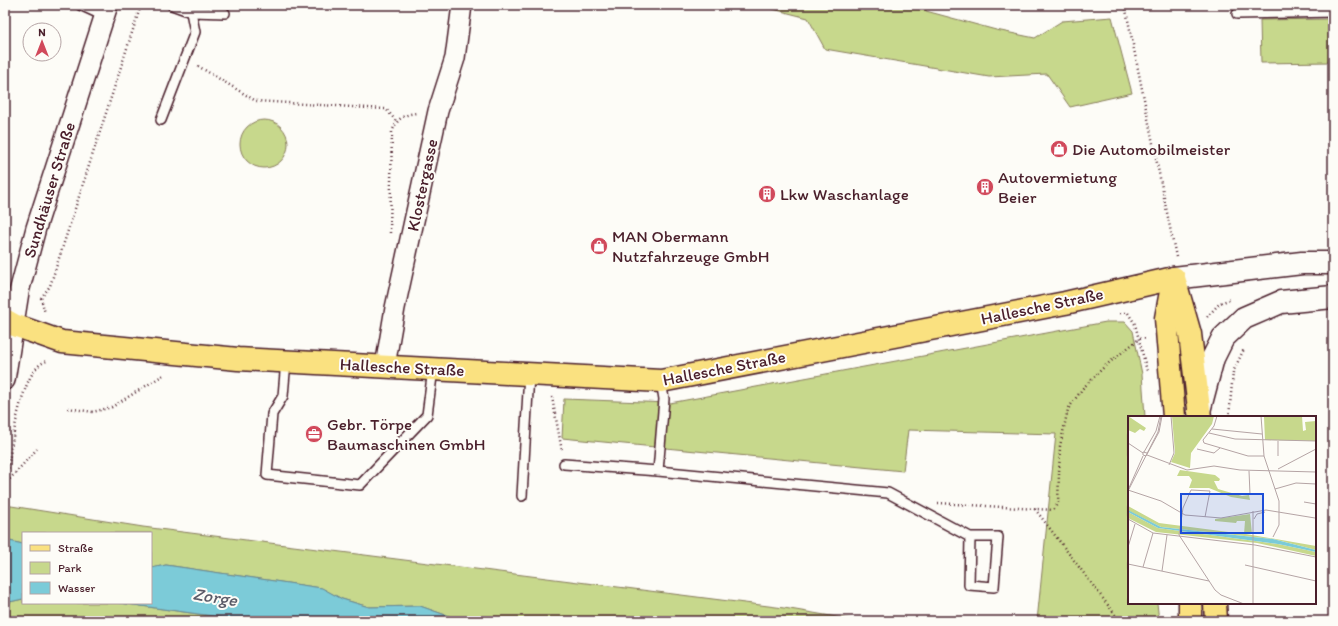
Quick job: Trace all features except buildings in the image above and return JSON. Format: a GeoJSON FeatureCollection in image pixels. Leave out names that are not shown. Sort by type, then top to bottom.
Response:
{"type":"FeatureCollection","features":[{"type":"Feature","properties":{"kind":"main road","name":"Hallesche Straße"},"geometry":{"type":"LineString","coordinates":[[10,322],[62,342],[238,359],[661,381],[1065,303],[1175,269],[1333,263]]}},
{"type":"Feature","properties":{"kind":"main road"},"geometry":{"type":"LineString","coordinates":[[1175,269],[1190,334],[1200,414]]}},
{"type":"Feature","properties":{"kind":"main road"},"geometry":{"type":"LineString","coordinates":[[1174,416],[1166,318],[1175,269]]}},
{"type":"Feature","properties":{"kind":"main road"},"geometry":{"type":"LineString","coordinates":[[1200,414],[1213,358],[1223,338],[1244,318],[1281,302],[1333,297]]}},
{"type":"Feature","properties":{"kind":"main road"},"geometry":{"type":"LineString","coordinates":[[1190,604],[1190,621]]}},
{"type":"Feature","properties":{"kind":"main road"},"geometry":{"type":"LineString","coordinates":[[1215,604],[1216,621]]}},
{"type":"Feature","properties":{"kind":"street","name":"Klostergasse"},"geometry":{"type":"LineString","coordinates":[[385,366],[395,308],[438,111],[455,58],[462,5]]}},
{"type":"Feature","properties":{"kind":"street","name":"Sundhäuser Straße"},"geometry":{"type":"LineString","coordinates":[[5,380],[10,322],[36,228],[106,11]]}},
{"type":"Feature","properties":{"kind":"lane"},"geometry":{"type":"LineString","coordinates":[[80,5],[106,11]]}},
{"type":"Feature","properties":{"kind":"lane"},"geometry":{"type":"LineString","coordinates":[[172,5],[191,12],[225,13]]}},
{"type":"Feature","properties":{"kind":"lane"},"geometry":{"type":"LineString","coordinates":[[161,120],[195,32],[191,12]]}},
{"type":"Feature","properties":{"kind":"lane"},"geometry":{"type":"LineString","coordinates":[[1237,14],[1333,12]]}},
{"type":"Feature","properties":{"kind":"lane"},"geometry":{"type":"LineString","coordinates":[[286,361],[283,396],[272,414],[267,475],[360,485],[427,415],[432,369]]}},
{"type":"Feature","properties":{"kind":"lane"},"geometry":{"type":"LineString","coordinates":[[522,496],[529,374]]}},
{"type":"Feature","properties":{"kind":"lane"},"geometry":{"type":"LineString","coordinates":[[658,471],[664,399],[661,381]]}},
{"type":"Feature","properties":{"kind":"lane"},"geometry":{"type":"LineString","coordinates":[[564,464],[658,471],[888,493],[970,537],[998,537],[994,587],[969,585],[970,537]]}},
{"type":"Feature","properties":{"kind":"path"},"geometry":{"type":"LineString","coordinates":[[41,298],[50,286],[141,5]]}},
{"type":"Feature","properties":{"kind":"path"},"geometry":{"type":"LineString","coordinates":[[1125,5],[1175,269]]}},
{"type":"Feature","properties":{"kind":"path"},"geometry":{"type":"LineString","coordinates":[[185,58],[256,102],[386,109],[396,121]]}},
{"type":"Feature","properties":{"kind":"path"},"geometry":{"type":"LineString","coordinates":[[390,236],[392,132],[396,121],[406,114],[438,111]]}},
{"type":"Feature","properties":{"kind":"path"},"geometry":{"type":"LineString","coordinates":[[914,507],[942,502],[1053,510],[1058,503],[1060,446],[1068,409],[1082,388],[1105,366],[1139,340]]}},
{"type":"Feature","properties":{"kind":"path"},"geometry":{"type":"LineString","coordinates":[[1229,416],[1233,372],[1247,346]]}},
{"type":"Feature","properties":{"kind":"path"},"geometry":{"type":"LineString","coordinates":[[68,408],[93,412],[112,406],[168,372]]}},
{"type":"Feature","properties":{"kind":"path"},"geometry":{"type":"LineString","coordinates":[[5,496],[19,411],[30,376]]}},
{"type":"Feature","properties":{"kind":"path"},"geometry":{"type":"LineString","coordinates":[[551,392],[564,464]]}},
{"type":"Feature","properties":{"kind":"path"},"geometry":{"type":"LineString","coordinates":[[7,482],[37,449]]}},
{"type":"Feature","properties":{"kind":"path"},"geometry":{"type":"LineString","coordinates":[[1035,509],[1120,621]]}},
{"type":"Feature","properties":{"kind":"green space"},"geometry":{"type":"Polygon","coordinates":[[[757,5],[925,5],[926,11],[996,30],[1035,38],[1062,21],[1112,17],[1132,93],[1070,107],[1047,74],[989,77],[825,49],[808,18],[757,5]]]}},
{"type":"Feature","properties":{"kind":"green space"},"geometry":{"type":"Polygon","coordinates":[[[1329,19],[1330,62],[1261,63],[1260,20],[1329,19]]]}},
{"type":"Feature","properties":{"kind":"green space"},"geometry":{"type":"Polygon","coordinates":[[[259,120],[269,120],[281,127],[288,139],[288,149],[281,161],[269,168],[259,168],[251,164],[244,157],[240,149],[240,139],[244,131],[251,124],[259,120]]]}},
{"type":"Feature","properties":{"kind":"green space"},"geometry":{"type":"Polygon","coordinates":[[[1106,322],[1125,322],[1133,331],[1142,374],[1145,416],[1128,416],[1128,604],[1157,604],[1159,621],[1037,621],[1056,434],[908,430],[903,471],[562,438],[564,399],[670,403],[1106,322]]]}},
{"type":"Feature","properties":{"kind":"green space"},"geometry":{"type":"Polygon","coordinates":[[[5,505],[143,527],[784,608],[860,621],[484,621],[454,618],[420,606],[369,607],[342,599],[321,588],[166,565],[152,568],[152,532],[22,532],[22,544],[5,540],[5,505]]]}},
{"type":"Feature","properties":{"kind":"green space"},"geometry":{"type":"Polygon","coordinates":[[[22,599],[22,604],[127,604],[248,621],[5,621],[5,603],[22,599]]]}},
{"type":"Feature","properties":{"kind":"water"},"geometry":{"type":"Polygon","coordinates":[[[5,540],[22,544],[22,599],[5,603],[5,540]]]}},
{"type":"Feature","properties":{"kind":"water","name":"Zorge"},"geometry":{"type":"Polygon","coordinates":[[[166,565],[322,588],[342,599],[369,607],[420,606],[454,618],[484,621],[248,621],[127,604],[152,604],[152,568],[166,565]]]}},
{"type":"Feature","properties":{"kind":"place","name":"Die Automobilmeister"},"geometry":{"type":"Point","coordinates":[1059,149]}},
{"type":"Feature","properties":{"kind":"place","name":"Autovermietung Beier"},"geometry":{"type":"Point","coordinates":[985,187]}},
{"type":"Feature","properties":{"kind":"place","name":"Lkw Waschanlage"},"geometry":{"type":"Point","coordinates":[767,194]}},
{"type":"Feature","properties":{"kind":"place","name":"MAN Obermann Nutzfahrzeuge GmbH"},"geometry":{"type":"Point","coordinates":[599,246]}},
{"type":"Feature","properties":{"kind":"place","name":"Gebr. Törpe Baumaschinen GmbH"},"geometry":{"type":"Point","coordinates":[314,434]}}]}
